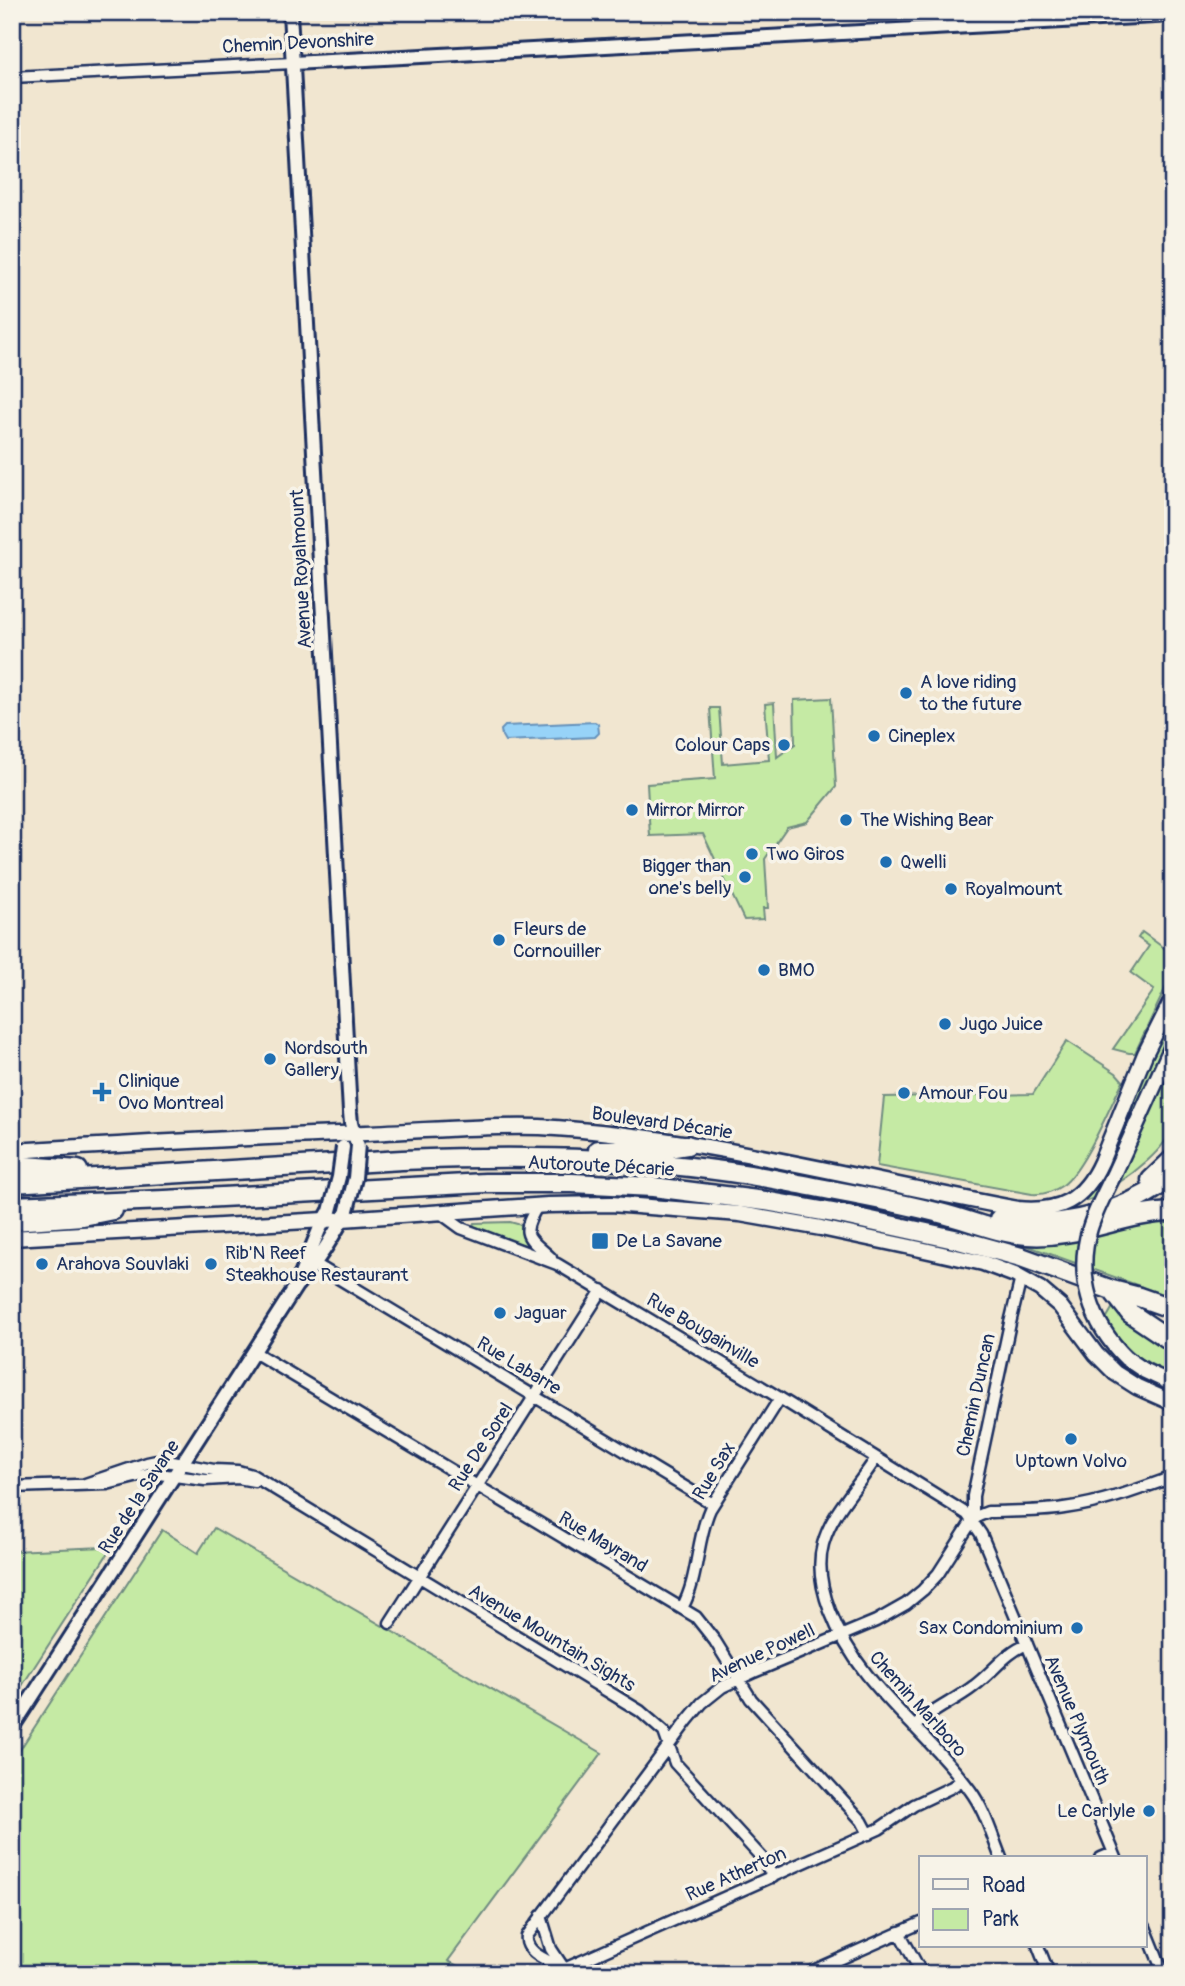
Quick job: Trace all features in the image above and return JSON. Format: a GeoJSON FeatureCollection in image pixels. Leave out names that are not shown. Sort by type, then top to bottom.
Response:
{"type":"FeatureCollection","features":[{"type":"Feature","properties":{"kind":"highway"},"geometry":{"type":"LineString","coordinates":[[572,1159],[593,1150],[655,1150],[687,1145]]}},
{"type":"Feature","properties":{"kind":"highway","name":"Autoroute Décarie"},"geometry":{"type":"LineString","coordinates":[[12,1183],[414,1160],[572,1159],[742,1174],[940,1213],[1006,1232],[1045,1236],[1079,1231],[1145,1214],[1173,1212]]}},
{"type":"Feature","properties":{"kind":"highway"},"geometry":{"type":"LineString","coordinates":[[1119,1206],[1173,1159]]}},
{"type":"Feature","properties":{"kind":"highway"},"geometry":{"type":"LineString","coordinates":[[12,1165],[148,1175]]}},
{"type":"Feature","properties":{"kind":"highway"},"geometry":{"type":"LineString","coordinates":[[940,1213],[1026,1223],[1047,1223],[1085,1217],[1145,1195],[1173,1175]]}},
{"type":"Feature","properties":{"kind":"highway","name":"Autoroute Décarie"},"geometry":{"type":"LineString","coordinates":[[12,1206],[485,1183],[572,1183],[653,1188],[818,1210],[959,1240],[1021,1257],[1173,1309]]}},
{"type":"Feature","properties":{"kind":"highway"},"geometry":{"type":"LineString","coordinates":[[12,1220],[83,1216],[165,1200]]}},
{"type":"Feature","properties":{"kind":"highway"},"geometry":{"type":"LineString","coordinates":[[1112,1290],[1130,1313],[1173,1342]]}},
{"type":"Feature","properties":{"kind":"main road","name":"Boulevard Décarie"},"geometry":{"type":"LineString","coordinates":[[12,1151],[538,1127],[687,1145],[1040,1211],[1056,1207],[1081,1193],[1096,1174],[1145,1054],[1173,998]]}},
{"type":"Feature","properties":{"kind":"main road"},"geometry":{"type":"LineString","coordinates":[[1173,1044],[1091,1227],[1084,1269],[1087,1291],[1098,1323],[1114,1346],[1145,1371],[1173,1384]]}},
{"type":"Feature","properties":{"kind":"main road"},"geometry":{"type":"LineString","coordinates":[[12,1238],[327,1215],[439,1212],[538,1205],[611,1204],[751,1216],[821,1228],[968,1260],[1021,1278],[1040,1289],[1060,1306],[1096,1354],[1115,1373],[1147,1393],[1173,1403]]}},
{"type":"Feature","properties":{"kind":"street","name":"Avenue Royalmount"},"geometry":{"type":"LineString","coordinates":[[290,12],[350,1134]]}},
{"type":"Feature","properties":{"kind":"street","name":"Chemin Devonshire"},"geometry":{"type":"LineString","coordinates":[[12,77],[1173,15]]}},
{"type":"Feature","properties":{"kind":"street","name":"Rue de la Savane"},"geometry":{"type":"LineString","coordinates":[[12,1728],[311,1262],[345,1214],[358,1153],[350,1134]]}},
{"type":"Feature","properties":{"kind":"street","name":"Rue de la Savane"},"geometry":{"type":"LineString","coordinates":[[311,1262],[350,1134]]}},
{"type":"Feature","properties":{"kind":"street","name":"Rue Bougainville"},"geometry":{"type":"LineString","coordinates":[[538,1205],[527,1223],[526,1230],[532,1241],[556,1264]]}},
{"type":"Feature","properties":{"kind":"street","name":"Rue Bougainville"},"geometry":{"type":"LineString","coordinates":[[439,1212],[461,1228],[556,1264],[830,1429]]}},
{"type":"Feature","properties":{"kind":"street","name":"Rue Labarre"},"geometry":{"type":"LineString","coordinates":[[311,1262],[713,1504]]}},
{"type":"Feature","properties":{"kind":"street","name":"Chemin Duncan"},"geometry":{"type":"LineString","coordinates":[[973,1521],[973,1496],[1021,1278]]}},
{"type":"Feature","properties":{"kind":"street","name":"Rue De Sorel"},"geometry":{"type":"LineString","coordinates":[[390,1623],[602,1290]]}},
{"type":"Feature","properties":{"kind":"street","name":"Rue Mayrand"},"geometry":{"type":"LineString","coordinates":[[254,1352],[695,1617],[704,1626],[751,1699],[862,1821],[869,1834]]}},
{"type":"Feature","properties":{"kind":"street","name":"Rue Sax"},"geometry":{"type":"LineString","coordinates":[[682,1608],[688,1595],[706,1520],[713,1504],[780,1398]]}},
{"type":"Feature","properties":{"kind":"street","name":"Avenue Plymouth"},"geometry":{"type":"LineString","coordinates":[[830,1429],[958,1508],[973,1521],[1114,1856]]}},
{"type":"Feature","properties":{"kind":"street","name":"Chemin Marlboro"},"geometry":{"type":"LineString","coordinates":[[876,1458],[834,1518],[822,1549],[823,1590],[841,1636],[865,1674],[962,1780],[978,1804],[1000,1856]]}},
{"type":"Feature","properties":{"kind":"street","name":"Avenue Mountain Sights"},"geometry":{"type":"LineString","coordinates":[[85,1484],[156,1460],[210,1470],[246,1472],[640,1711],[664,1732],[675,1763],[764,1859],[773,1877]]}},
{"type":"Feature","properties":{"kind":"street","name":"Avenue Mountain Sights"},"geometry":{"type":"LineString","coordinates":[[85,1484],[107,1484],[151,1473],[205,1480],[243,1479],[262,1483]]}},
{"type":"Feature","properties":{"kind":"street"},"geometry":{"type":"LineString","coordinates":[[973,1521],[988,1512],[1051,1510],[1088,1504],[1173,1477]]}},
{"type":"Feature","properties":{"kind":"street"},"geometry":{"type":"LineString","coordinates":[[12,1487],[85,1484]]}},
{"type":"Feature","properties":{"kind":"street","name":"Avenue Powell"},"geometry":{"type":"LineString","coordinates":[[565,1971],[532,1951],[527,1945],[527,1936],[706,1699],[738,1679],[885,1617],[915,1597],[942,1569],[973,1521]]}},
{"type":"Feature","properties":{"kind":"street"},"geometry":{"type":"LineString","coordinates":[[914,1727],[927,1715],[975,1686],[1015,1650],[1027,1644]]}},
{"type":"Feature","properties":{"kind":"street","name":"Rue Atherton"},"geometry":{"type":"LineString","coordinates":[[565,1971],[869,1834],[890,1823],[917,1803],[962,1780]]}},
{"type":"Feature","properties":{"kind":"street"},"geometry":{"type":"LineString","coordinates":[[541,1916],[551,1948],[565,1971]]}},
{"type":"Feature","properties":{"kind":"street"},"geometry":{"type":"LineString","coordinates":[[806,1974],[919,1924]]}},
{"type":"Feature","properties":{"kind":"street"},"geometry":{"type":"LineString","coordinates":[[1146,1929],[1164,1974]]}},
{"type":"Feature","properties":{"kind":"street"},"geometry":{"type":"LineString","coordinates":[[899,1932],[922,1974]]}},
{"type":"Feature","properties":{"kind":"street"},"geometry":{"type":"LineString","coordinates":[[1039,1948],[1049,1974]]}},
{"type":"Feature","properties":{"kind":"green space"},"geometry":{"type":"Polygon","coordinates":[[[831,698],[836,787],[807,822],[787,827],[765,859],[768,908],[763,908],[764,919],[744,920],[703,834],[650,836],[647,784],[715,779],[710,708],[719,708],[723,764],[769,760],[765,704],[774,703],[777,757],[795,744],[794,700],[831,698]]]}},
{"type":"Feature","properties":{"kind":"green space"},"geometry":{"type":"Polygon","coordinates":[[[1142,932],[1172,954],[1173,972],[1135,1053],[1129,1053],[1113,1049],[1154,990],[1131,973],[1149,946],[1138,938],[1142,932]]]}},
{"type":"Feature","properties":{"kind":"green space"},"geometry":{"type":"Polygon","coordinates":[[[1173,1011],[1173,1028],[1096,1197],[1087,1201],[1085,1197],[1103,1174],[1173,1011]]]}},
{"type":"Feature","properties":{"kind":"green space"},"geometry":{"type":"Polygon","coordinates":[[[1067,1041],[1116,1073],[1123,1081],[1088,1152],[1071,1177],[1056,1190],[1032,1194],[877,1166],[884,1097],[1033,1094],[1067,1041]]]}},
{"type":"Feature","properties":{"kind":"green space"},"geometry":{"type":"Polygon","coordinates":[[[1173,1059],[1173,1123],[1168,1137],[1156,1153],[1117,1184],[1173,1059]]]}},
{"type":"Feature","properties":{"kind":"green space"},"geometry":{"type":"Polygon","coordinates":[[[1173,1218],[1173,1298],[1025,1245],[1025,1240],[1173,1218]]]}},
{"type":"Feature","properties":{"kind":"green space"},"geometry":{"type":"Polygon","coordinates":[[[510,1222],[521,1225],[522,1235],[528,1245],[473,1226],[474,1223],[510,1222]]]}},
{"type":"Feature","properties":{"kind":"green space"},"geometry":{"type":"Polygon","coordinates":[[[1113,1307],[1173,1347],[1173,1374],[1142,1359],[1120,1339],[1106,1319],[1113,1307]]]}},
{"type":"Feature","properties":{"kind":"green space"},"geometry":{"type":"Polygon","coordinates":[[[214,1528],[602,1753],[448,1961],[473,1974],[12,1974],[12,1762],[162,1530],[198,1553],[214,1528]]]}},
{"type":"Feature","properties":{"kind":"green space"},"geometry":{"type":"Polygon","coordinates":[[[105,1547],[110,1550],[18,1692],[12,1689],[12,1551],[105,1547]]]}},
{"type":"Feature","properties":{"kind":"water"},"geometry":{"type":"Polygon","coordinates":[[[598,724],[599,733],[595,737],[505,741],[501,730],[505,726],[598,724]]]}},
{"type":"Feature","properties":{"kind":"place","name":"A love riding to the future"},"geometry":{"type":"Point","coordinates":[906,693]}},
{"type":"Feature","properties":{"kind":"place","name":"Cineplex"},"geometry":{"type":"Point","coordinates":[874,736]}},
{"type":"Feature","properties":{"kind":"place","name":"Colour Caps"},"geometry":{"type":"Point","coordinates":[784,745]}},
{"type":"Feature","properties":{"kind":"place","name":"Mirror Mirror"},"geometry":{"type":"Point","coordinates":[632,810]}},
{"type":"Feature","properties":{"kind":"place","name":"The Wishing Bear"},"geometry":{"type":"Point","coordinates":[846,820]}},
{"type":"Feature","properties":{"kind":"place","name":"Two Giros"},"geometry":{"type":"Point","coordinates":[752,854]}},
{"type":"Feature","properties":{"kind":"place","name":"Qwelli"},"geometry":{"type":"Point","coordinates":[886,862]}},
{"type":"Feature","properties":{"kind":"place","name":"Bigger than one's belly"},"geometry":{"type":"Point","coordinates":[745,877]}},
{"type":"Feature","properties":{"kind":"place","name":"Royalmount"},"geometry":{"type":"Point","coordinates":[951,889]}},
{"type":"Feature","properties":{"kind":"place","name":"Fleurs de Cornouiller"},"geometry":{"type":"Point","coordinates":[499,940]}},
{"type":"Feature","properties":{"kind":"place","name":"BMO"},"geometry":{"type":"Point","coordinates":[764,970]}},
{"type":"Feature","properties":{"kind":"place","name":"Jugo Juice"},"geometry":{"type":"Point","coordinates":[945,1024]}},
{"type":"Feature","properties":{"kind":"place","name":"Nordsouth Gallery"},"geometry":{"type":"Point","coordinates":[270,1059]}},
{"type":"Feature","properties":{"kind":"place","name":"Clinique Ovo Montreal"},"geometry":{"type":"Point","coordinates":[102,1092]}},
{"type":"Feature","properties":{"kind":"place","name":"Amour Fou"},"geometry":{"type":"Point","coordinates":[904,1093]}},
{"type":"Feature","properties":{"kind":"place","name":"De La Savane"},"geometry":{"type":"Point","coordinates":[600,1241]}},
{"type":"Feature","properties":{"kind":"place","name":"Arahova Souvlaki"},"geometry":{"type":"Point","coordinates":[42,1264]}},
{"type":"Feature","properties":{"kind":"place","name":"Rib'N Reef Steakhouse Restaurant"},"geometry":{"type":"Point","coordinates":[211,1264]}},
{"type":"Feature","properties":{"kind":"place","name":"Jaguar"},"geometry":{"type":"Point","coordinates":[500,1313]}},
{"type":"Feature","properties":{"kind":"place","name":"Uptown Volvo"},"geometry":{"type":"Point","coordinates":[1071,1439]}},
{"type":"Feature","properties":{"kind":"place","name":"Sax Condominium"},"geometry":{"type":"Point","coordinates":[1077,1628]}},
{"type":"Feature","properties":{"kind":"place","name":"Le Carlyle"},"geometry":{"type":"Point","coordinates":[1149,1811]}}]}
